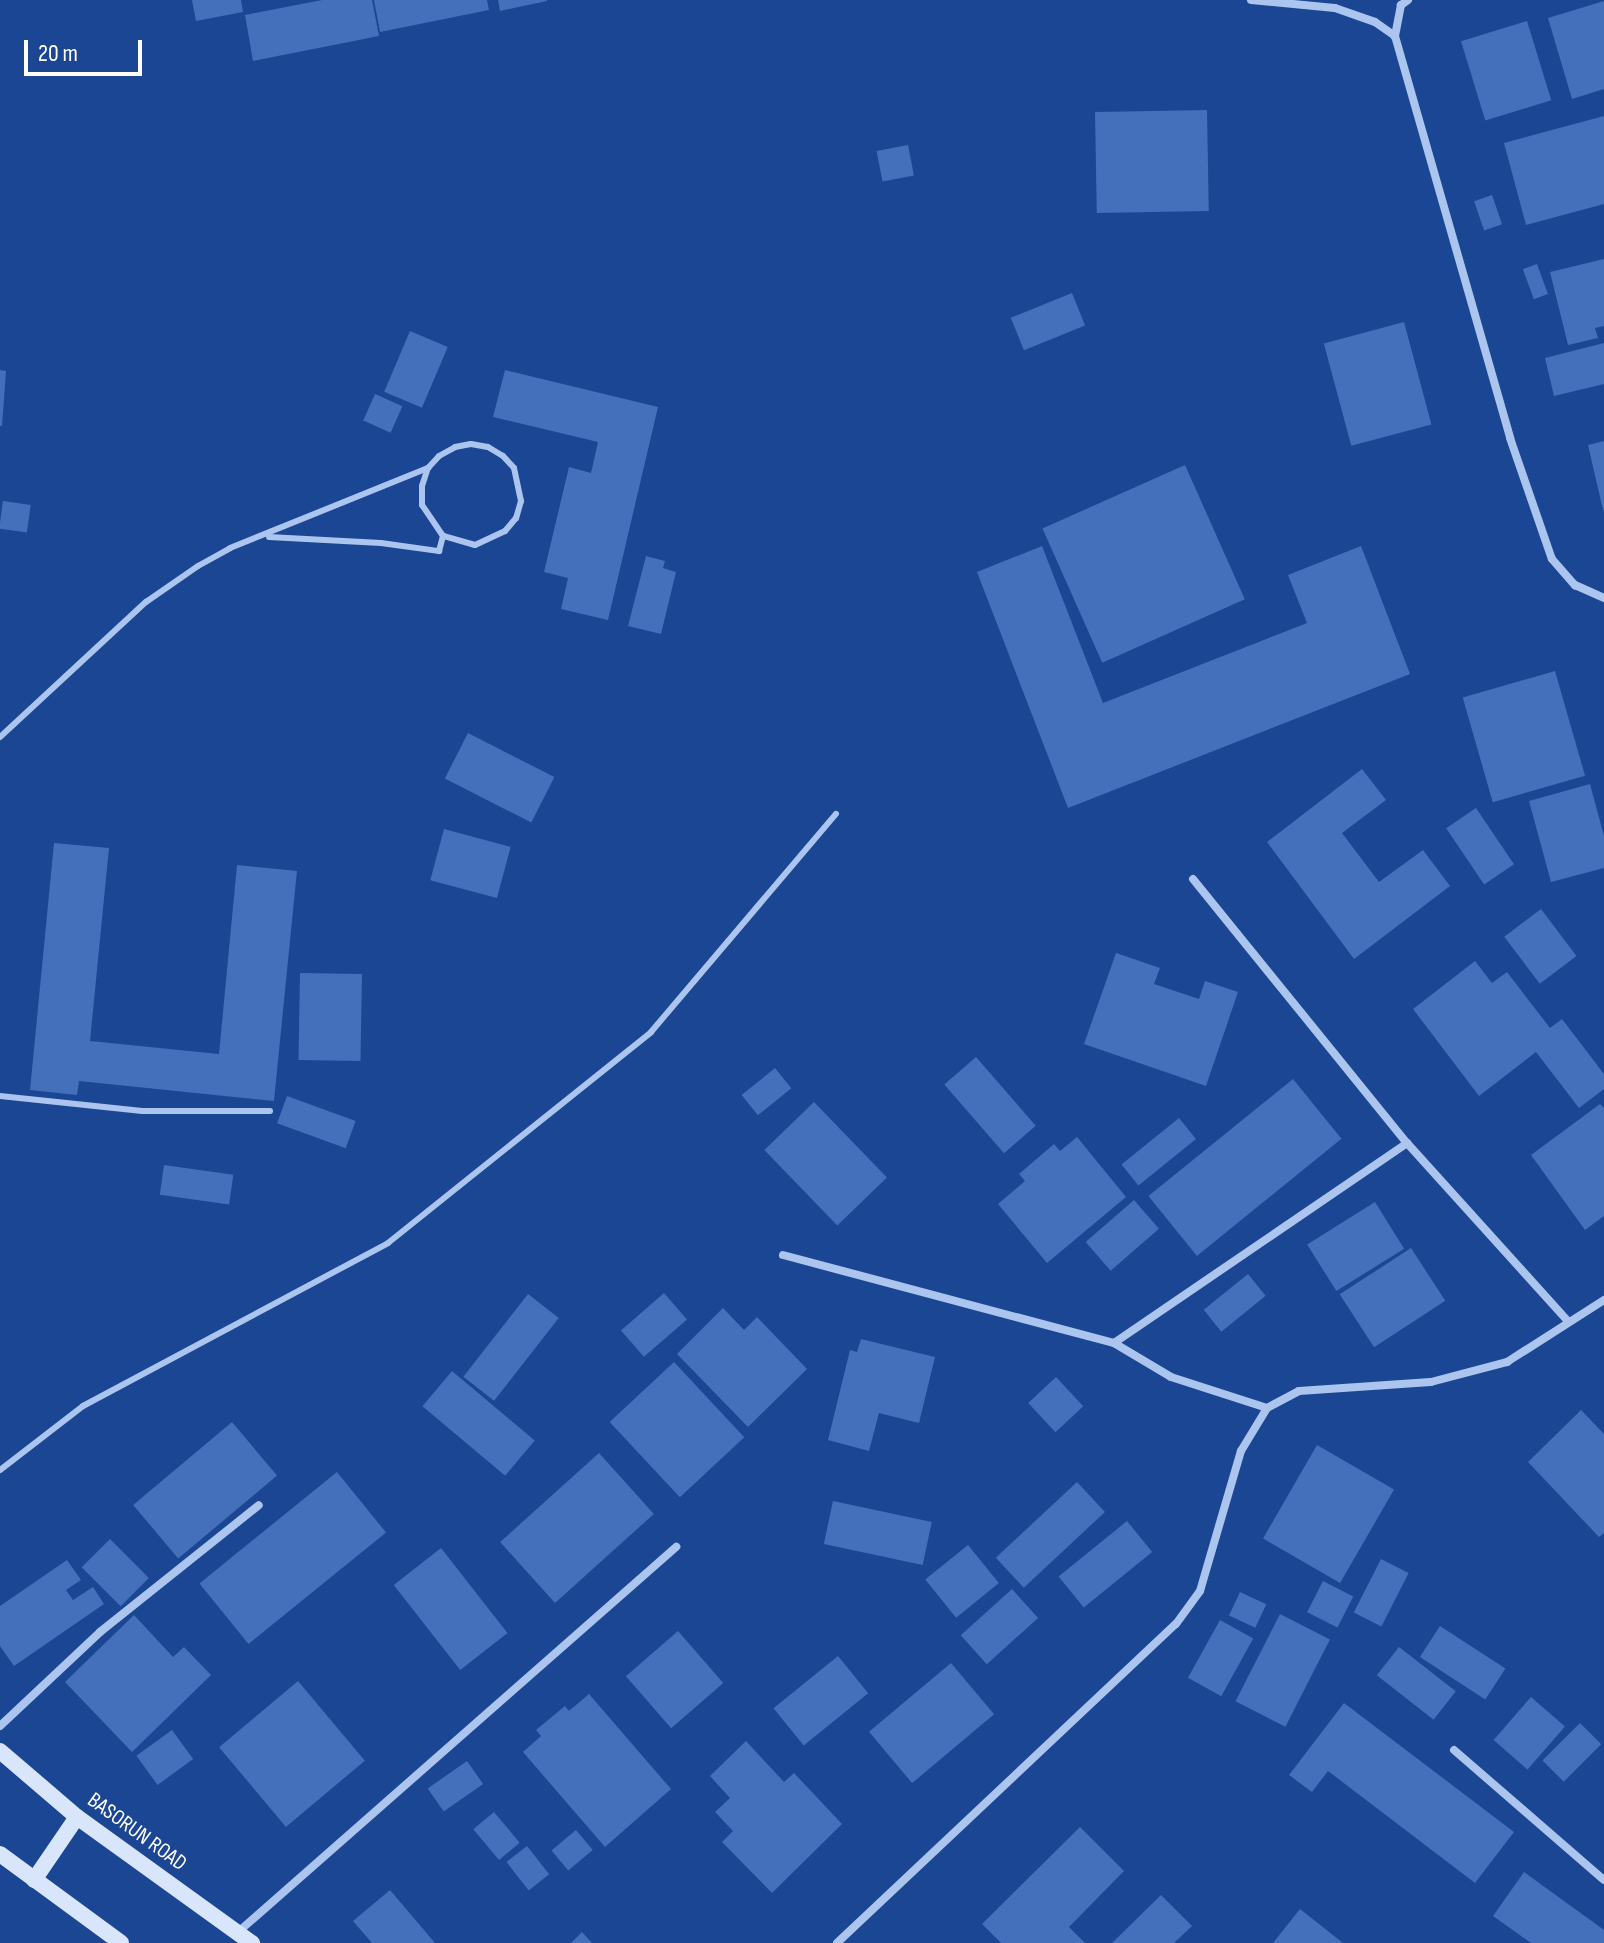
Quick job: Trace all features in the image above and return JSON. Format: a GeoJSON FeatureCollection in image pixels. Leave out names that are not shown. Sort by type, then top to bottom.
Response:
{"type":"FeatureCollection","features":[{"type":"Feature","properties":{"kind":"main road","name":"BASORUN ROAD"},"geometry":{"type":"LineString","coordinates":[[0,1751],[77,1817],[252,1943]]}},
{"type":"Feature","properties":{"kind":"main road"},"geometry":{"type":"LineString","coordinates":[[34,1880],[77,1817]]}},
{"type":"Feature","properties":{"kind":"main road"},"geometry":{"type":"LineString","coordinates":[[0,1854],[121,1943]]}},
{"type":"Feature","properties":{"kind":"street"},"geometry":{"type":"LineString","coordinates":[[1251,0],[1335,8],[1375,22],[1395,36]]}},
{"type":"Feature","properties":{"kind":"street"},"geometry":{"type":"LineString","coordinates":[[1408,0],[1401,5],[1395,36],[1510,438],[1552,559],[1575,585],[1604,598]]}},
{"type":"Feature","properties":{"kind":"street"},"geometry":{"type":"LineString","coordinates":[[1193,879],[1407,1143],[1569,1322]]}},
{"type":"Feature","properties":{"kind":"street"},"geometry":{"type":"LineString","coordinates":[[1114,1343],[1407,1143]]}},
{"type":"Feature","properties":{"kind":"street"},"geometry":{"type":"LineString","coordinates":[[783,1255],[1114,1343],[1171,1377],[1267,1408]]}},
{"type":"Feature","properties":{"kind":"street"},"geometry":{"type":"LineString","coordinates":[[837,1943],[1176,1624],[1200,1591],[1241,1451],[1267,1408],[1299,1391],[1431,1382],[1507,1362],[1604,1300]]}},
{"type":"Feature","properties":{"kind":"street"},"geometry":{"type":"LineString","coordinates":[[0,1726],[100,1632],[259,1505]]}},
{"type":"Feature","properties":{"kind":"street"},"geometry":{"type":"LineString","coordinates":[[237,1933],[676,1547]]}},
{"type":"Feature","properties":{"kind":"street"},"geometry":{"type":"LineString","coordinates":[[1454,1750],[1604,1880]]}},
{"type":"Feature","properties":{"kind":"lane"},"geometry":{"type":"LineString","coordinates":[[471,444],[503,456],[514,468],[520,484],[521,501],[516,518],[491,541],[475,545],[443,536],[422,505],[422,486],[428,468],[439,456],[455,447],[471,444]]}},
{"type":"Feature","properties":{"kind":"lane"},"geometry":{"type":"LineString","coordinates":[[0,737],[146,602],[230,548],[265,537],[428,468]]}},
{"type":"Feature","properties":{"kind":"lane"},"geometry":{"type":"LineString","coordinates":[[265,537],[381,543],[439,551],[443,536]]}},
{"type":"Feature","properties":{"kind":"lane"},"geometry":{"type":"LineString","coordinates":[[0,1470],[83,1406],[388,1243],[651,1032],[836,814]]}},
{"type":"Feature","properties":{"kind":"lane"},"geometry":{"type":"LineString","coordinates":[[0,1096],[142,1111],[270,1111]]}},
{"type":"Feature","properties":{"kind":"building"},"geometry":{"type":"Polygon","coordinates":[[[192,0],[241,0],[243,12],[196,21],[192,0]]]}},
{"type":"Feature","properties":{"kind":"building"},"geometry":{"type":"Polygon","coordinates":[[[322,0],[372,0],[379,36],[253,61],[245,15],[322,0]]]}},
{"type":"Feature","properties":{"kind":"building"},"geometry":{"type":"Polygon","coordinates":[[[374,0],[487,0],[489,10],[380,32],[374,0]]]}},
{"type":"Feature","properties":{"kind":"building"},"geometry":{"type":"Polygon","coordinates":[[[498,0],[547,0],[547,1],[500,11],[498,0]]]}},
{"type":"Feature","properties":{"kind":"building"},"geometry":{"type":"Polygon","coordinates":[[[1604,1],[1604,89],[1572,99],[1548,18],[1604,1]]]}},
{"type":"Feature","properties":{"kind":"building"},"geometry":{"type":"Polygon","coordinates":[[[1527,21],[1551,100],[1485,121],[1461,41],[1527,21]]]}},
{"type":"Feature","properties":{"kind":"building"},"geometry":{"type":"Polygon","coordinates":[[[1207,110],[1209,211],[1097,213],[1095,112],[1207,110]]]}},
{"type":"Feature","properties":{"kind":"building"},"geometry":{"type":"Polygon","coordinates":[[[1604,116],[1604,204],[1526,225],[1504,143],[1604,116]]]}},
{"type":"Feature","properties":{"kind":"building"},"geometry":{"type":"Polygon","coordinates":[[[908,145],[914,175],[883,182],[877,151],[908,145]]]}},
{"type":"Feature","properties":{"kind":"building"},"geometry":{"type":"Polygon","coordinates":[[[1492,195],[1502,224],[1484,230],[1474,201],[1492,195]]]}},
{"type":"Feature","properties":{"kind":"building"},"geometry":{"type":"Polygon","coordinates":[[[1604,259],[1604,326],[1595,328],[1598,338],[1568,345],[1550,272],[1604,259]]]}},
{"type":"Feature","properties":{"kind":"building"},"geometry":{"type":"Polygon","coordinates":[[[1537,264],[1548,294],[1534,299],[1523,269],[1537,264]]]}},
{"type":"Feature","properties":{"kind":"building"},"geometry":{"type":"Polygon","coordinates":[[[1072,293],[1085,325],[1024,350],[1011,318],[1072,293]]]}},
{"type":"Feature","properties":{"kind":"building"},"geometry":{"type":"Polygon","coordinates":[[[1404,322],[1431,424],[1351,446],[1324,343],[1404,322]]]}},
{"type":"Feature","properties":{"kind":"building"},"geometry":{"type":"Polygon","coordinates":[[[410,331],[448,347],[422,408],[384,392],[410,331]]]}},
{"type":"Feature","properties":{"kind":"building"},"geometry":{"type":"Polygon","coordinates":[[[1604,343],[1604,384],[1554,396],[1545,358],[1604,343]]]}},
{"type":"Feature","properties":{"kind":"building"},"geometry":{"type":"Polygon","coordinates":[[[0,370],[6,371],[2,426],[0,426],[0,370]]]}},
{"type":"Feature","properties":{"kind":"building"},"geometry":{"type":"Polygon","coordinates":[[[505,370],[658,407],[608,620],[561,609],[568,578],[544,572],[569,467],[591,473],[598,442],[493,417],[505,370]]]}},
{"type":"Feature","properties":{"kind":"building"},"geometry":{"type":"Polygon","coordinates":[[[375,394],[402,406],[391,433],[363,420],[375,394]]]}},
{"type":"Feature","properties":{"kind":"building"},"geometry":{"type":"Polygon","coordinates":[[[1604,441],[1604,510],[1603,510],[1588,445],[1604,441]]]}},
{"type":"Feature","properties":{"kind":"building"},"geometry":{"type":"Polygon","coordinates":[[[1185,465],[1245,599],[1102,663],[1042,528],[1185,465]]]}},
{"type":"Feature","properties":{"kind":"building"},"geometry":{"type":"Polygon","coordinates":[[[3,501],[31,505],[27,533],[0,529],[3,501]]]}},
{"type":"Feature","properties":{"kind":"building"},"geometry":{"type":"Polygon","coordinates":[[[1042,546],[1103,703],[1307,623],[1288,575],[1361,546],[1410,674],[1068,808],[977,572],[1042,546]]]}},
{"type":"Feature","properties":{"kind":"building"},"geometry":{"type":"Polygon","coordinates":[[[646,556],[665,561],[663,568],[676,572],[661,634],[628,626],[646,556]]]}},
{"type":"Feature","properties":{"kind":"building"},"geometry":{"type":"Polygon","coordinates":[[[1555,671],[1585,776],[1493,802],[1463,697],[1555,671]]]}},
{"type":"Feature","properties":{"kind":"building"},"geometry":{"type":"Polygon","coordinates":[[[468,733],[554,777],[531,822],[445,778],[468,733]]]}},
{"type":"Feature","properties":{"kind":"building"},"geometry":{"type":"Polygon","coordinates":[[[1362,769],[1386,800],[1342,833],[1379,882],[1423,850],[1450,886],[1354,959],[1267,842],[1362,769]]]}},
{"type":"Feature","properties":{"kind":"building"},"geometry":{"type":"Polygon","coordinates":[[[1590,784],[1604,836],[1604,868],[1551,882],[1529,801],[1590,784]]]}},
{"type":"Feature","properties":{"kind":"building"},"geometry":{"type":"Polygon","coordinates":[[[1476,808],[1514,864],[1484,885],[1446,828],[1476,808]]]}},
{"type":"Feature","properties":{"kind":"building"},"geometry":{"type":"Polygon","coordinates":[[[444,829],[511,847],[497,898],[430,880],[444,829]]]}},
{"type":"Feature","properties":{"kind":"building"},"geometry":{"type":"Polygon","coordinates":[[[54,843],[109,848],[90,1041],[219,1054],[237,865],[297,871],[274,1101],[79,1081],[77,1095],[30,1090],[54,843]]]}},
{"type":"Feature","properties":{"kind":"building"},"geometry":{"type":"Polygon","coordinates":[[[1541,909],[1577,956],[1540,984],[1504,937],[1541,909]]]}},
{"type":"Feature","properties":{"kind":"building"},"geometry":{"type":"Polygon","coordinates":[[[1116,953],[1160,968],[1154,984],[1199,999],[1205,981],[1238,992],[1206,1086],[1084,1044],[1116,953]]]}},
{"type":"Feature","properties":{"kind":"building"},"geometry":{"type":"Polygon","coordinates":[[[1475,961],[1492,983],[1507,972],[1550,1028],[1562,1019],[1604,1074],[1604,1089],[1579,1108],[1536,1052],[1479,1096],[1413,1009],[1475,961]]]}},
{"type":"Feature","properties":{"kind":"building"},"geometry":{"type":"Polygon","coordinates":[[[300,973],[362,974],[360,1061],[298,1060],[300,973]]]}},
{"type":"Feature","properties":{"kind":"building"},"geometry":{"type":"Polygon","coordinates":[[[976,1057],[1036,1126],[1004,1153],[944,1085],[976,1057]]]}},
{"type":"Feature","properties":{"kind":"building"},"geometry":{"type":"Polygon","coordinates":[[[775,1068],[791,1088],[758,1115],[742,1095],[775,1068]]]}},
{"type":"Feature","properties":{"kind":"building"},"geometry":{"type":"Polygon","coordinates":[[[1293,1079],[1341,1139],[1197,1256],[1148,1196],[1293,1079]]]}},
{"type":"Feature","properties":{"kind":"building"},"geometry":{"type":"Polygon","coordinates":[[[287,1096],[356,1121],[346,1148],[277,1123],[287,1096]]]}},
{"type":"Feature","properties":{"kind":"building"},"geometry":{"type":"Polygon","coordinates":[[[814,1102],[887,1178],[837,1225],[764,1150],[814,1102]]]}},
{"type":"Feature","properties":{"kind":"building"},"geometry":{"type":"Polygon","coordinates":[[[1600,1104],[1604,1108],[1604,1216],[1585,1230],[1531,1155],[1600,1104]]]}},
{"type":"Feature","properties":{"kind":"building"},"geometry":{"type":"Polygon","coordinates":[[[1179,1118],[1196,1139],[1138,1186],[1121,1165],[1179,1118]]]}},
{"type":"Feature","properties":{"kind":"building"},"geometry":{"type":"Polygon","coordinates":[[[1077,1137],[1126,1197],[1047,1263],[998,1204],[1025,1181],[1019,1174],[1054,1144],[1060,1151],[1077,1137]]]}},
{"type":"Feature","properties":{"kind":"building"},"geometry":{"type":"Polygon","coordinates":[[[164,1165],[233,1175],[229,1204],[160,1195],[164,1165]]]}},
{"type":"Feature","properties":{"kind":"building"},"geometry":{"type":"Polygon","coordinates":[[[1134,1200],[1159,1229],[1111,1271],[1086,1242],[1134,1200]]]}},
{"type":"Feature","properties":{"kind":"building"},"geometry":{"type":"Polygon","coordinates":[[[1375,1202],[1404,1249],[1336,1291],[1307,1244],[1375,1202]]]}},
{"type":"Feature","properties":{"kind":"building"},"geometry":{"type":"Polygon","coordinates":[[[1411,1248],[1445,1301],[1374,1347],[1340,1294],[1411,1248]]]}},
{"type":"Feature","properties":{"kind":"building"},"geometry":{"type":"Polygon","coordinates":[[[1248,1274],[1266,1296],[1221,1332],[1204,1310],[1248,1274]]]}},
{"type":"Feature","properties":{"kind":"building"},"geometry":{"type":"Polygon","coordinates":[[[664,1293],[687,1319],[644,1357],[621,1330],[664,1293]]]}},
{"type":"Feature","properties":{"kind":"building"},"geometry":{"type":"Polygon","coordinates":[[[528,1294],[559,1318],[494,1401],[463,1377],[528,1294]]]}},
{"type":"Feature","properties":{"kind":"building"},"geometry":{"type":"Polygon","coordinates":[[[723,1308],[744,1330],[757,1317],[807,1369],[748,1427],[677,1354],[723,1308]]]}},
{"type":"Feature","properties":{"kind":"building"},"geometry":{"type":"Polygon","coordinates":[[[861,1339],[935,1357],[919,1423],[879,1413],[869,1451],[828,1440],[850,1350],[857,1352],[861,1339]]]}},
{"type":"Feature","properties":{"kind":"building"},"geometry":{"type":"Polygon","coordinates":[[[674,1362],[744,1437],[680,1497],[610,1422],[674,1362]]]}},
{"type":"Feature","properties":{"kind":"building"},"geometry":{"type":"Polygon","coordinates":[[[452,1371],[535,1440],[505,1476],[422,1406],[452,1371]]]}},
{"type":"Feature","properties":{"kind":"building"},"geometry":{"type":"Polygon","coordinates":[[[1056,1377],[1083,1406],[1055,1432],[1028,1403],[1056,1377]]]}},
{"type":"Feature","properties":{"kind":"building"},"geometry":{"type":"Polygon","coordinates":[[[1581,1410],[1604,1434],[1604,1533],[1599,1537],[1528,1462],[1581,1410]]]}},
{"type":"Feature","properties":{"kind":"building"},"geometry":{"type":"Polygon","coordinates":[[[232,1422],[277,1476],[178,1559],[133,1505],[232,1422]]]}},
{"type":"Feature","properties":{"kind":"building"},"geometry":{"type":"Polygon","coordinates":[[[1317,1445],[1394,1490],[1340,1583],[1263,1539],[1317,1445]]]}},
{"type":"Feature","properties":{"kind":"building"},"geometry":{"type":"Polygon","coordinates":[[[599,1453],[654,1514],[555,1603],[500,1542],[599,1453]]]}},
{"type":"Feature","properties":{"kind":"building"},"geometry":{"type":"Polygon","coordinates":[[[337,1472],[386,1533],[249,1644],[199,1583],[337,1472]]]}},
{"type":"Feature","properties":{"kind":"building"},"geometry":{"type":"Polygon","coordinates":[[[1077,1482],[1105,1512],[1024,1588],[996,1558],[1077,1482]]]}},
{"type":"Feature","properties":{"kind":"building"},"geometry":{"type":"Polygon","coordinates":[[[833,1501],[932,1522],[923,1565],[824,1544],[833,1501]]]}},
{"type":"Feature","properties":{"kind":"building"},"geometry":{"type":"Polygon","coordinates":[[[1127,1521],[1152,1552],[1084,1607],[1059,1576],[1127,1521]]]}},
{"type":"Feature","properties":{"kind":"building"},"geometry":{"type":"Polygon","coordinates":[[[110,1539],[149,1578],[121,1606],[82,1567],[110,1539]]]}},
{"type":"Feature","properties":{"kind":"building"},"geometry":{"type":"Polygon","coordinates":[[[968,1545],[999,1583],[956,1618],[925,1580],[968,1545]]]}},
{"type":"Feature","properties":{"kind":"building"},"geometry":{"type":"Polygon","coordinates":[[[441,1548],[507,1633],[460,1670],[394,1585],[441,1548]]]}},
{"type":"Feature","properties":{"kind":"building"},"geometry":{"type":"Polygon","coordinates":[[[1381,1559],[1409,1573],[1381,1627],[1354,1612],[1381,1559]]]}},
{"type":"Feature","properties":{"kind":"building"},"geometry":{"type":"Polygon","coordinates":[[[67,1560],[81,1580],[66,1590],[73,1600],[93,1587],[104,1604],[14,1666],[0,1646],[0,1606],[67,1560]]]}},
{"type":"Feature","properties":{"kind":"building"},"geometry":{"type":"Polygon","coordinates":[[[1323,1581],[1353,1596],[1337,1628],[1307,1612],[1323,1581]]]}},
{"type":"Feature","properties":{"kind":"building"},"geometry":{"type":"Polygon","coordinates":[[[1012,1589],[1038,1618],[987,1664],[961,1635],[1012,1589]]]}},
{"type":"Feature","properties":{"kind":"building"},"geometry":{"type":"Polygon","coordinates":[[[1240,1592],[1266,1604],[1255,1628],[1229,1616],[1240,1592]]]}},
{"type":"Feature","properties":{"kind":"building"},"geometry":{"type":"Polygon","coordinates":[[[1280,1614],[1330,1639],[1285,1727],[1236,1701],[1280,1614]]]}},
{"type":"Feature","properties":{"kind":"building"},"geometry":{"type":"Polygon","coordinates":[[[134,1615],[173,1657],[184,1647],[211,1675],[132,1752],[65,1682],[134,1615]]]}},
{"type":"Feature","properties":{"kind":"building"},"geometry":{"type":"Polygon","coordinates":[[[1220,1620],[1253,1638],[1221,1696],[1188,1678],[1220,1620]]]}},
{"type":"Feature","properties":{"kind":"building"},"geometry":{"type":"Polygon","coordinates":[[[1440,1626],[1505,1668],[1485,1700],[1420,1657],[1440,1626]]]}},
{"type":"Feature","properties":{"kind":"building"},"geometry":{"type":"Polygon","coordinates":[[[678,1631],[723,1683],[671,1728],[626,1676],[678,1631]]]}},
{"type":"Feature","properties":{"kind":"building"},"geometry":{"type":"Polygon","coordinates":[[[1399,1647],[1456,1691],[1434,1720],[1377,1675],[1399,1647]]]}},
{"type":"Feature","properties":{"kind":"building"},"geometry":{"type":"Polygon","coordinates":[[[838,1656],[868,1693],[804,1746],[773,1708],[838,1656]]]}},
{"type":"Feature","properties":{"kind":"building"},"geometry":{"type":"Polygon","coordinates":[[[951,1663],[994,1714],[912,1783],[869,1732],[951,1663]]]}},
{"type":"Feature","properties":{"kind":"building"},"geometry":{"type":"Polygon","coordinates":[[[298,1681],[365,1761],[286,1827],[219,1747],[298,1681]]]}},
{"type":"Feature","properties":{"kind":"building"},"geometry":{"type":"Polygon","coordinates":[[[589,1694],[671,1789],[605,1847],[523,1752],[541,1736],[536,1730],[565,1706],[569,1711],[589,1694]]]}},
{"type":"Feature","properties":{"kind":"building"},"geometry":{"type":"Polygon","coordinates":[[[1531,1697],[1565,1727],[1528,1770],[1494,1740],[1531,1697]]]}},
{"type":"Feature","properties":{"kind":"building"},"geometry":{"type":"Polygon","coordinates":[[[1344,1703],[1514,1832],[1475,1883],[1328,1771],[1312,1792],[1289,1775],[1344,1703]]]}},
{"type":"Feature","properties":{"kind":"building"},"geometry":{"type":"Polygon","coordinates":[[[1580,1723],[1601,1744],[1564,1782],[1543,1760],[1580,1723]]]}},
{"type":"Feature","properties":{"kind":"building"},"geometry":{"type":"Polygon","coordinates":[[[172,1730],[193,1759],[158,1785],[136,1756],[172,1730]]]}},
{"type":"Feature","properties":{"kind":"building"},"geometry":{"type":"Polygon","coordinates":[[[746,1741],[784,1782],[794,1773],[842,1824],[772,1893],[722,1842],[733,1831],[715,1812],[730,1798],[710,1776],[746,1741]]]}},
{"type":"Feature","properties":{"kind":"building"},"geometry":{"type":"Polygon","coordinates":[[[467,1761],[483,1784],[444,1811],[428,1789],[467,1761]]]}},
{"type":"Feature","properties":{"kind":"building"},"geometry":{"type":"Polygon","coordinates":[[[494,1812],[520,1843],[499,1860],[473,1829],[494,1812]]]}},
{"type":"Feature","properties":{"kind":"building"},"geometry":{"type":"Polygon","coordinates":[[[1080,1827],[1124,1871],[1069,1927],[1085,1943],[1001,1943],[982,1924],[1080,1827]]]}},
{"type":"Feature","properties":{"kind":"building"},"geometry":{"type":"Polygon","coordinates":[[[576,1830],[593,1850],[568,1870],[551,1851],[576,1830]]]}},
{"type":"Feature","properties":{"kind":"building"},"geometry":{"type":"Polygon","coordinates":[[[527,1846],[549,1874],[529,1890],[507,1862],[527,1846]]]}},
{"type":"Feature","properties":{"kind":"building"},"geometry":{"type":"Polygon","coordinates":[[[1524,1872],[1604,1930],[1604,1943],[1531,1943],[1493,1916],[1524,1872]]]}},
{"type":"Feature","properties":{"kind":"building"},"geometry":{"type":"Polygon","coordinates":[[[390,1890],[435,1943],[372,1943],[353,1921],[390,1890]]]}},
{"type":"Feature","properties":{"kind":"building"},"geometry":{"type":"Polygon","coordinates":[[[1161,1895],[1192,1926],[1174,1943],[1112,1943],[1161,1895]]]}},
{"type":"Feature","properties":{"kind":"building"},"geometry":{"type":"Polygon","coordinates":[[[1300,1909],[1343,1943],[1273,1943],[1300,1909]]]}},
{"type":"Feature","properties":{"kind":"building"},"geometry":{"type":"Polygon","coordinates":[[[582,1932],[592,1943],[571,1943],[582,1932]]]}}]}
